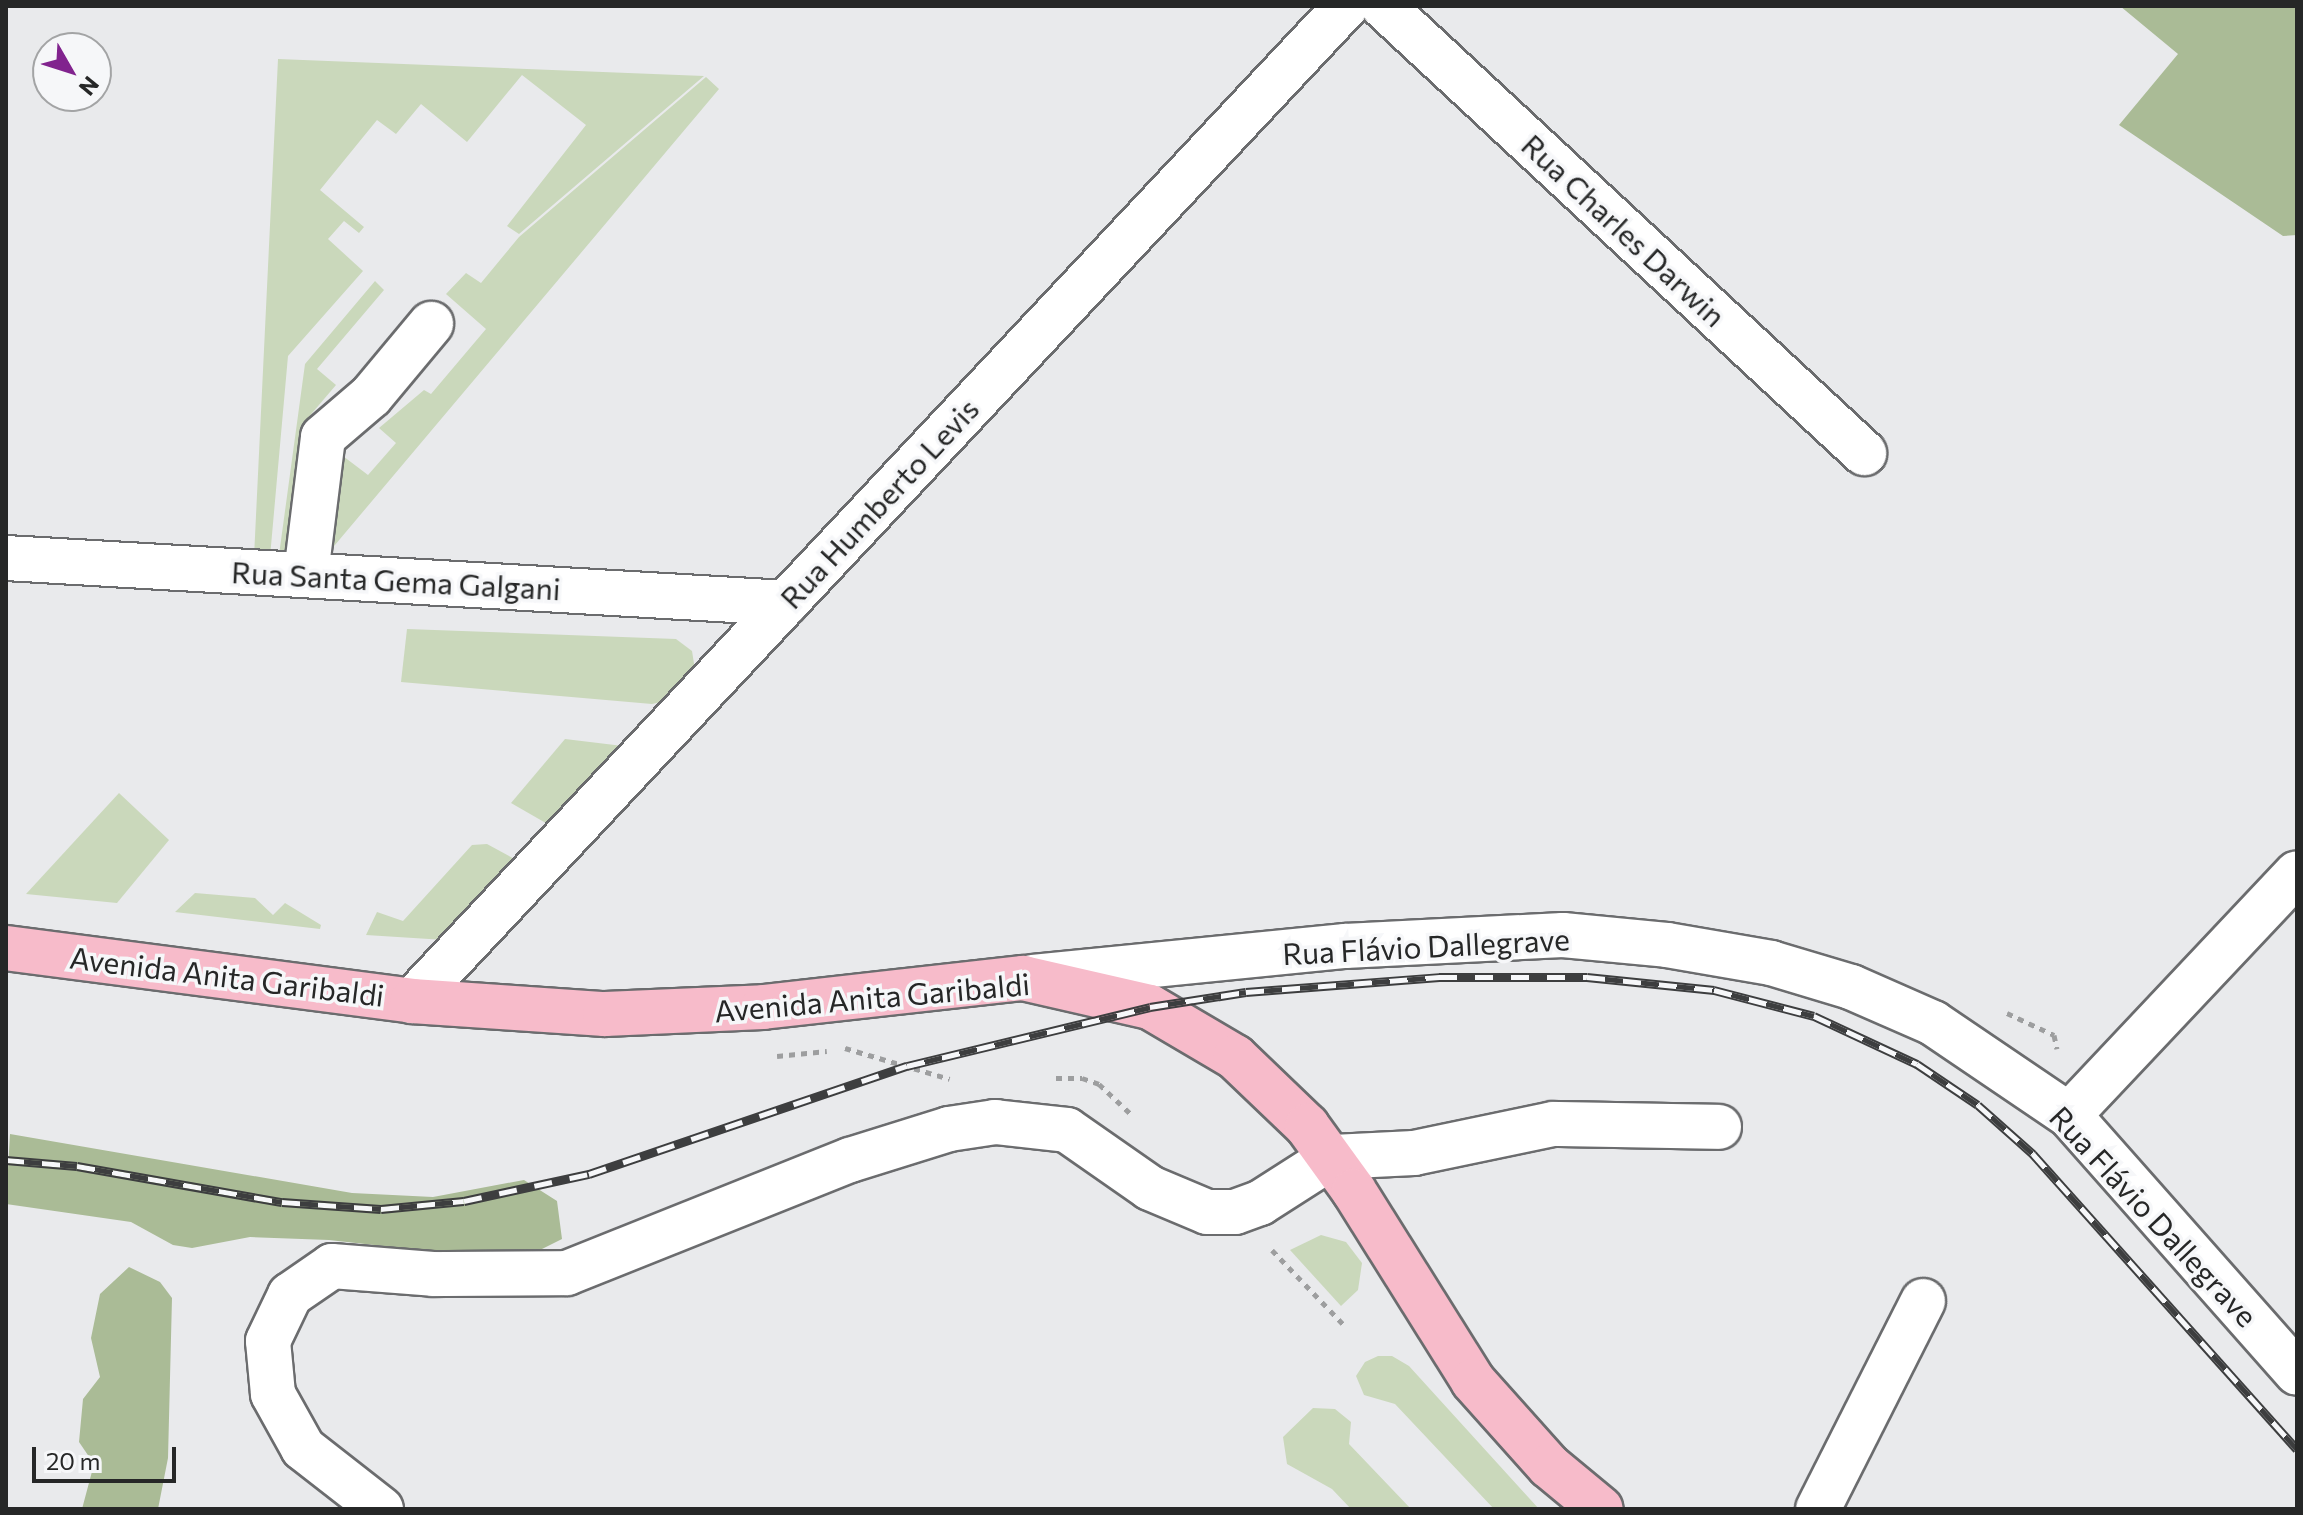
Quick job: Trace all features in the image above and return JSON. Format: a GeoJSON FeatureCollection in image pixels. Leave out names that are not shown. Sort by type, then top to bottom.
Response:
{"type":"FeatureCollection","features":[{"type":"Feature","properties":{"kind":"main road","name":"Avenida Anita Garibaldi"},"geometry":{"type":"LineString","coordinates":[[6,948],[412,1001],[605,1014],[681,1013],[1023,978],[1150,1007],[1200,1032],[1272,1088],[1332,1157],[1473,1381],[1549,1466],[1601,1509]]}},
{"type":"Feature","properties":{"kind":"street","name":"Rua Humberto Levis"},"geometry":{"type":"LineString","coordinates":[[412,1001],[1346,6]]}},
{"type":"Feature","properties":{"kind":"street","name":"Rua Charles Darwin"},"geometry":{"type":"LineString","coordinates":[[1383,6],[1864,453]]}},
{"type":"Feature","properties":{"kind":"street"},"geometry":{"type":"LineString","coordinates":[[306,574],[323,437],[371,396],[431,324]]}},
{"type":"Feature","properties":{"kind":"street","name":"Rua Santa Gema Galgani"},"geometry":{"type":"LineString","coordinates":[[6,558],[786,603]]}},
{"type":"Feature","properties":{"kind":"street"},"geometry":{"type":"LineString","coordinates":[[2069,1115],[2297,873]]}},
{"type":"Feature","properties":{"kind":"street","name":"Rua Flávio Dallegrave"},"geometry":{"type":"LineString","coordinates":[[1023,978],[1467,937],[1563,935],[1667,945],[1771,963],[1851,987],[1933,1023],[2069,1115],[2297,1373]]}},
{"type":"Feature","properties":{"kind":"street"},"geometry":{"type":"LineString","coordinates":[[381,1509],[303,1448],[273,1394],[268,1341],[290,1295],[332,1266],[433,1274],[567,1273],[896,1144],[995,1122],[1067,1130],[1163,1196],[1207,1212],[1235,1212],[1260,1203],[1332,1157],[1414,1153],[1553,1124],[1719,1127]]}},
{"type":"Feature","properties":{"kind":"street"},"geometry":{"type":"LineString","coordinates":[[1818,1509],[1923,1301]]}},
{"type":"Feature","properties":{"kind":"path"},"geometry":{"type":"LineString","coordinates":[[1265,1242],[1344,1325]]}},
{"type":"Feature","properties":{"kind":"green space"},"geometry":{"type":"Polygon","coordinates":[[[2120,6],[2297,6],[2297,235],[2283,236],[2119,125],[2178,54],[2120,6]]]}},
{"type":"Feature","properties":{"kind":"green space"},"geometry":{"type":"Polygon","coordinates":[[[278,59],[704,76],[519,234],[507,226],[586,125],[522,75],[467,142],[421,104],[396,134],[377,120],[320,190],[364,227],[359,233],[344,221],[328,239],[363,271],[288,356],[270,557],[254,557],[278,59]]]}},
{"type":"Feature","properties":{"kind":"green space"},"geometry":{"type":"Polygon","coordinates":[[[706,77],[719,89],[324,558],[335,450],[368,475],[396,443],[379,428],[424,390],[431,394],[486,329],[446,294],[466,273],[481,283],[519,237],[706,77]]]}},
{"type":"Feature","properties":{"kind":"green space"},"geometry":{"type":"Polygon","coordinates":[[[375,281],[384,290],[317,369],[336,385],[307,419],[295,557],[279,555],[305,364],[375,281]]]}},
{"type":"Feature","properties":{"kind":"green space"},"geometry":{"type":"Polygon","coordinates":[[[407,629],[676,639],[692,651],[695,670],[665,701],[652,704],[401,682],[407,629]]]}},
{"type":"Feature","properties":{"kind":"green space"},"geometry":{"type":"Polygon","coordinates":[[[565,739],[623,746],[551,826],[511,803],[565,739]]]}},
{"type":"Feature","properties":{"kind":"green space"},"geometry":{"type":"Polygon","coordinates":[[[119,793],[169,840],[117,903],[26,894],[119,793]]]}},
{"type":"Feature","properties":{"kind":"green space"},"geometry":{"type":"Polygon","coordinates":[[[487,844],[518,861],[445,940],[366,935],[377,912],[403,921],[472,845],[487,844]]]}},
{"type":"Feature","properties":{"kind":"green space"},"geometry":{"type":"Polygon","coordinates":[[[195,893],[255,898],[273,915],[285,903],[321,925],[320,929],[175,912],[195,893]]]}},
{"type":"Feature","properties":{"kind":"green space"},"geometry":{"type":"Polygon","coordinates":[[[10,1134],[352,1193],[433,1197],[524,1180],[557,1201],[562,1239],[530,1255],[500,1259],[329,1240],[250,1237],[192,1248],[173,1245],[131,1222],[6,1204],[10,1134]]]}},
{"type":"Feature","properties":{"kind":"green space"},"geometry":{"type":"Polygon","coordinates":[[[1321,1235],[1346,1242],[1362,1263],[1358,1290],[1341,1306],[1290,1250],[1321,1235]]]}},
{"type":"Feature","properties":{"kind":"green space"},"geometry":{"type":"Polygon","coordinates":[[[129,1267],[160,1282],[172,1298],[168,1458],[158,1509],[82,1509],[94,1464],[79,1442],[83,1399],[100,1377],[91,1338],[100,1294],[129,1267]]]}},
{"type":"Feature","properties":{"kind":"green space"},"geometry":{"type":"Polygon","coordinates":[[[1378,1356],[1392,1356],[1409,1366],[1539,1509],[1494,1509],[1395,1404],[1364,1395],[1356,1376],[1365,1362],[1378,1356]]]}},
{"type":"Feature","properties":{"kind":"green space"},"geometry":{"type":"Polygon","coordinates":[[[1313,1408],[1335,1409],[1351,1422],[1349,1444],[1411,1509],[1351,1509],[1332,1489],[1287,1464],[1283,1437],[1313,1408]]]}},
{"type":"Feature","properties":{"kind":"railway"},"geometry":{"type":"LineString","coordinates":[[6,1160],[77,1166],[282,1202],[381,1209],[464,1201],[589,1174],[907,1066],[1150,1007],[1246,992],[1439,977],[1587,977],[1714,990],[1814,1016],[1917,1064],[1978,1105],[2033,1154],[2297,1449]]}}]}
